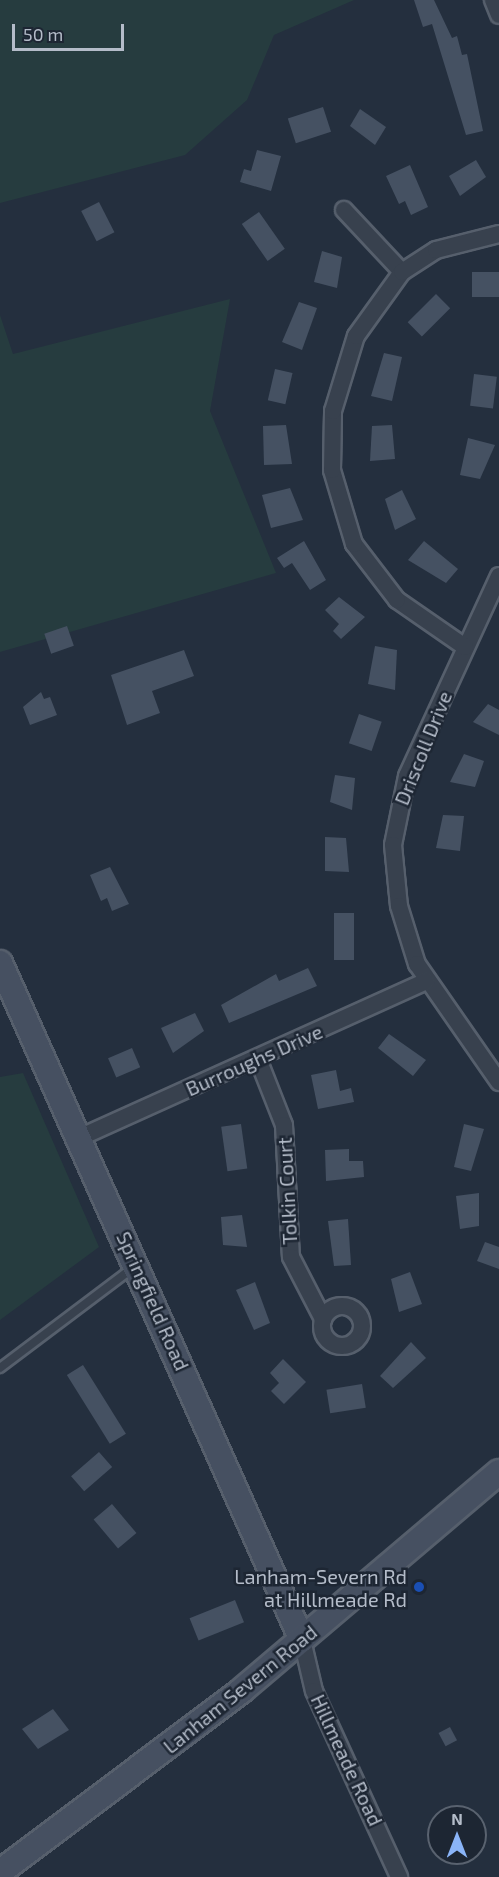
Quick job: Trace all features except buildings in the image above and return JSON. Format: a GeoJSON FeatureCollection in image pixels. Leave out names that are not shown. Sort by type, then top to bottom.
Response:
{"type":"FeatureCollection","features":[{"type":"Feature","properties":{"kind":"street"},"geometry":{"type":"LineString","coordinates":[[493,0],[499,15]]}},
{"type":"Feature","properties":{"kind":"street"},"geometry":{"type":"LineString","coordinates":[[344,210],[402,272]]}},
{"type":"Feature","properties":{"kind":"street"},"geometry":{"type":"LineString","coordinates":[[465,647],[419,619],[378,579],[345,525],[332,470],[333,411],[345,362],[368,315],[402,272],[436,250],[499,234]]}},
{"type":"Feature","properties":{"kind":"street","name":"Driscoll Drive"},"geometry":{"type":"LineString","coordinates":[[499,576],[416,756],[395,822],[399,906],[408,945],[426,981],[499,1083]]}},
{"type":"Feature","properties":{"kind":"street","name":"Springfield Road"},"geometry":{"type":"LineString","coordinates":[[0,963],[81,1137],[302,1640]]}},
{"type":"Feature","properties":{"kind":"street","name":"Burroughs Drive"},"geometry":{"type":"LineString","coordinates":[[81,1137],[258,1059],[426,981]]}},
{"type":"Feature","properties":{"kind":"street","name":"Tolkin Court"},"geometry":{"type":"LineString","coordinates":[[258,1059],[284,1125],[291,1257],[324,1319]]}},
{"type":"Feature","properties":{"kind":"street","name":"Lanham Severn Road"},"geometry":{"type":"LineString","coordinates":[[0,1872],[112,1791],[302,1640],[499,1472]]}},
{"type":"Feature","properties":{"kind":"street","name":"Hillmeade Road"},"geometry":{"type":"LineString","coordinates":[[302,1640],[314,1690],[399,1877]]}},
{"type":"Feature","properties":{"kind":"lane"},"geometry":{"type":"LineString","coordinates":[[0,1368],[137,1265]]}},
{"type":"Feature","properties":{"kind":"green space"},"geometry":{"type":"Polygon","coordinates":[[[0,0],[354,0],[274,35],[247,100],[185,155],[0,203],[0,0]]]}},
{"type":"Feature","properties":{"kind":"green space"},"geometry":{"type":"Polygon","coordinates":[[[230,299],[210,411],[276,573],[0,652],[0,315],[13,354],[230,299]]]}},
{"type":"Feature","properties":{"kind":"green space"},"geometry":{"type":"Polygon","coordinates":[[[23,1073],[99,1247],[0,1320],[0,1077],[23,1073]]]}},
{"type":"Feature","properties":{"kind":"place","name":"Lanham-Severn Rd at Hillmeade Rd"},"geometry":{"type":"Point","coordinates":[419,1587]}}]}
